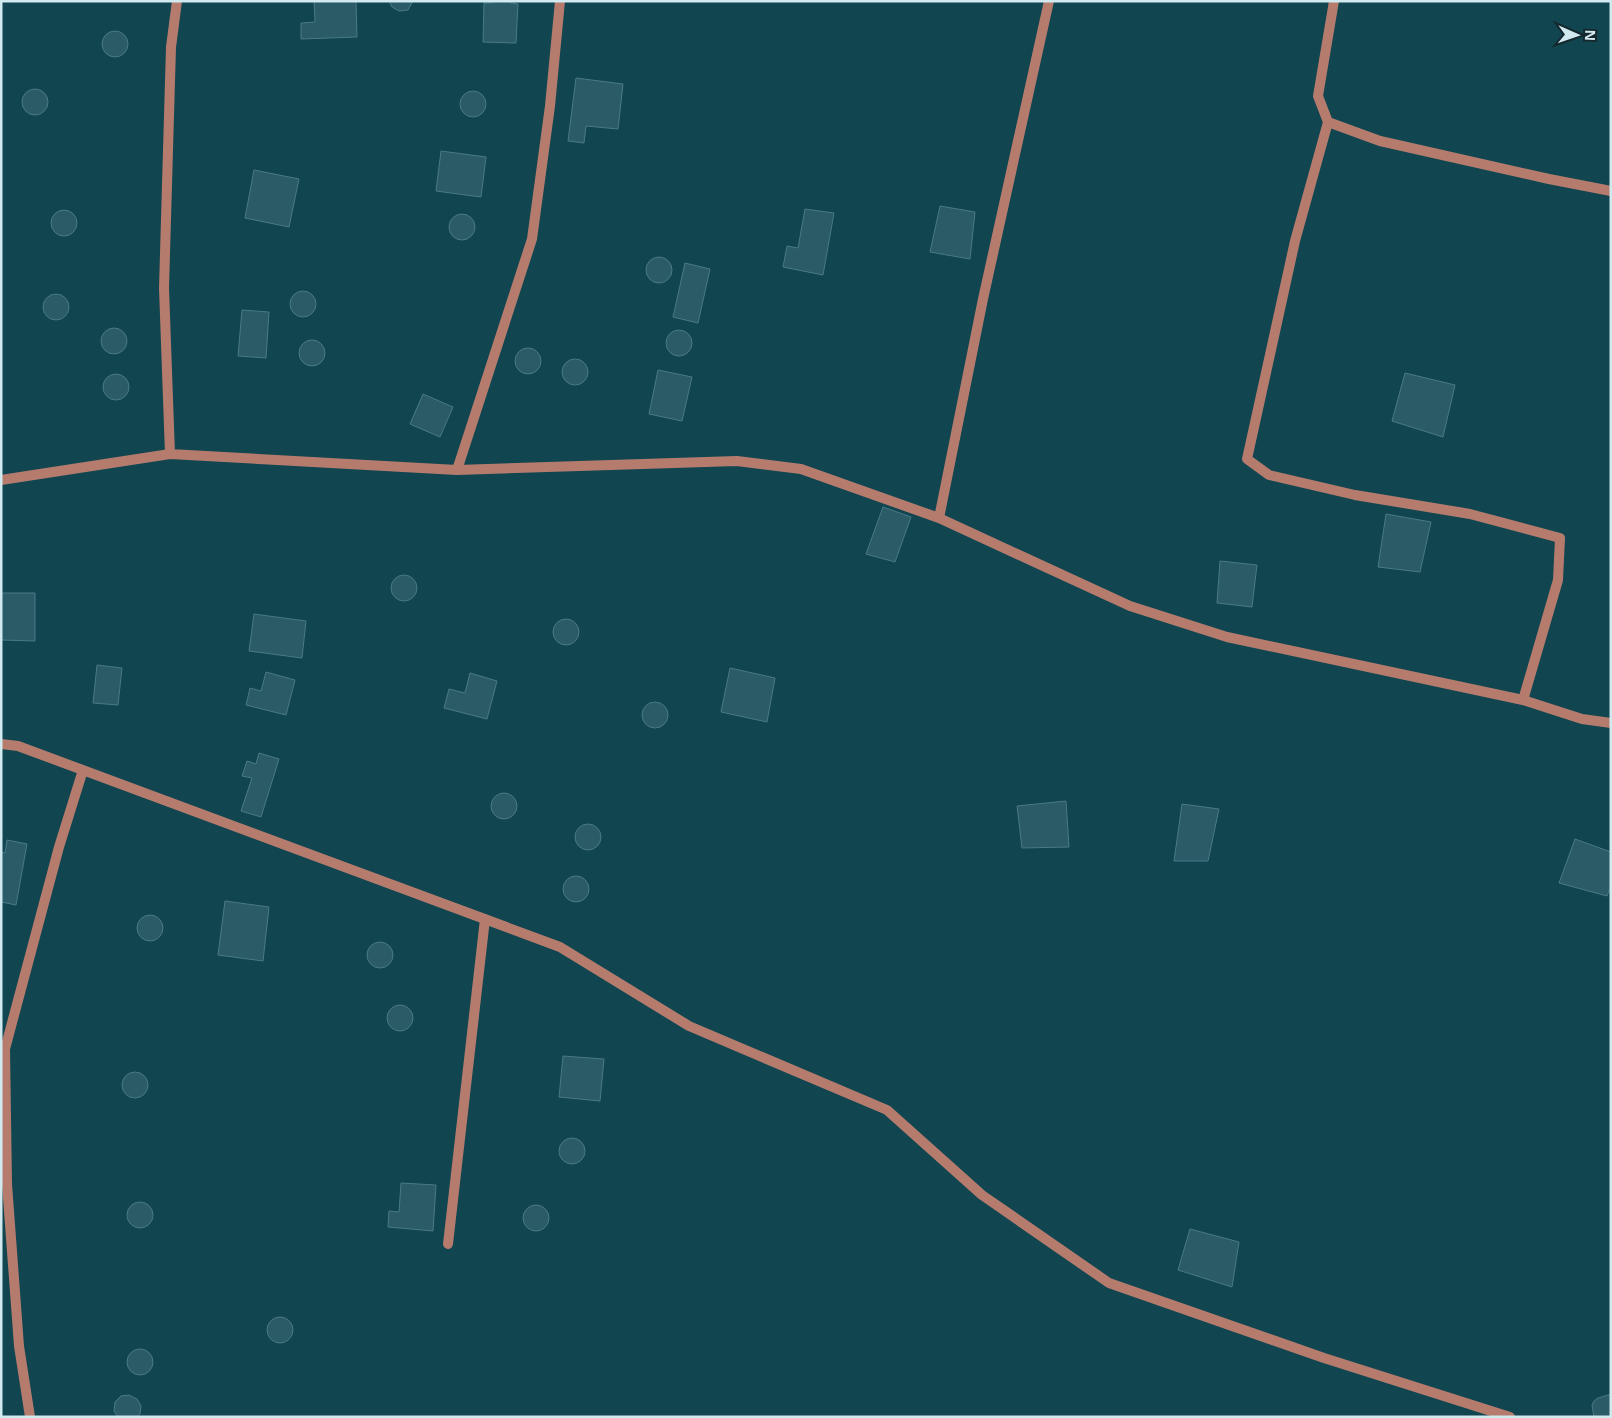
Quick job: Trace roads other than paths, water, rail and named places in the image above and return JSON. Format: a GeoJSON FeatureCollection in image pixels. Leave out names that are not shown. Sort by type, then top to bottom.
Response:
{"type":"FeatureCollection","features":[{"type":"Feature","properties":{"kind":"street"},"geometry":{"type":"LineString","coordinates":[[170,454],[165,278],[171,47],[177,1]]}},
{"type":"Feature","properties":{"kind":"street"},"geometry":{"type":"LineString","coordinates":[[457,470],[532,239],[550,106],[560,1]]}},
{"type":"Feature","properties":{"kind":"street"},"geometry":{"type":"LineString","coordinates":[[939,518],[983,299],[1049,1]]}},
{"type":"Feature","properties":{"kind":"street"},"geometry":{"type":"LineString","coordinates":[[1334,1],[1318,96],[1328,122],[1296,241],[1247,459],[1269,475],[1355,495],[1470,514],[1560,538],[1558,580],[1523,700]]}},
{"type":"Feature","properties":{"kind":"street"},"geometry":{"type":"LineString","coordinates":[[1328,122],[1380,141],[1611,191]]}},
{"type":"Feature","properties":{"kind":"street"},"geometry":{"type":"LineString","coordinates":[[1,480],[170,454],[457,470],[736,461],[801,469],[939,518],[1130,606],[1227,637],[1523,700],[1582,719],[1611,722]]}},
{"type":"Feature","properties":{"kind":"street"},"geometry":{"type":"LineString","coordinates":[[1,744],[18,746],[560,948],[689,1026],[887,1110],[982,1195],[1109,1283],[1324,1358],[1510,1417]]}},
{"type":"Feature","properties":{"kind":"street"},"geometry":{"type":"LineString","coordinates":[[30,1417],[19,1346],[6,1184],[5,1049],[59,848],[83,770]]}},
{"type":"Feature","properties":{"kind":"street"},"geometry":{"type":"LineString","coordinates":[[448,1244],[485,919]]}}]}
